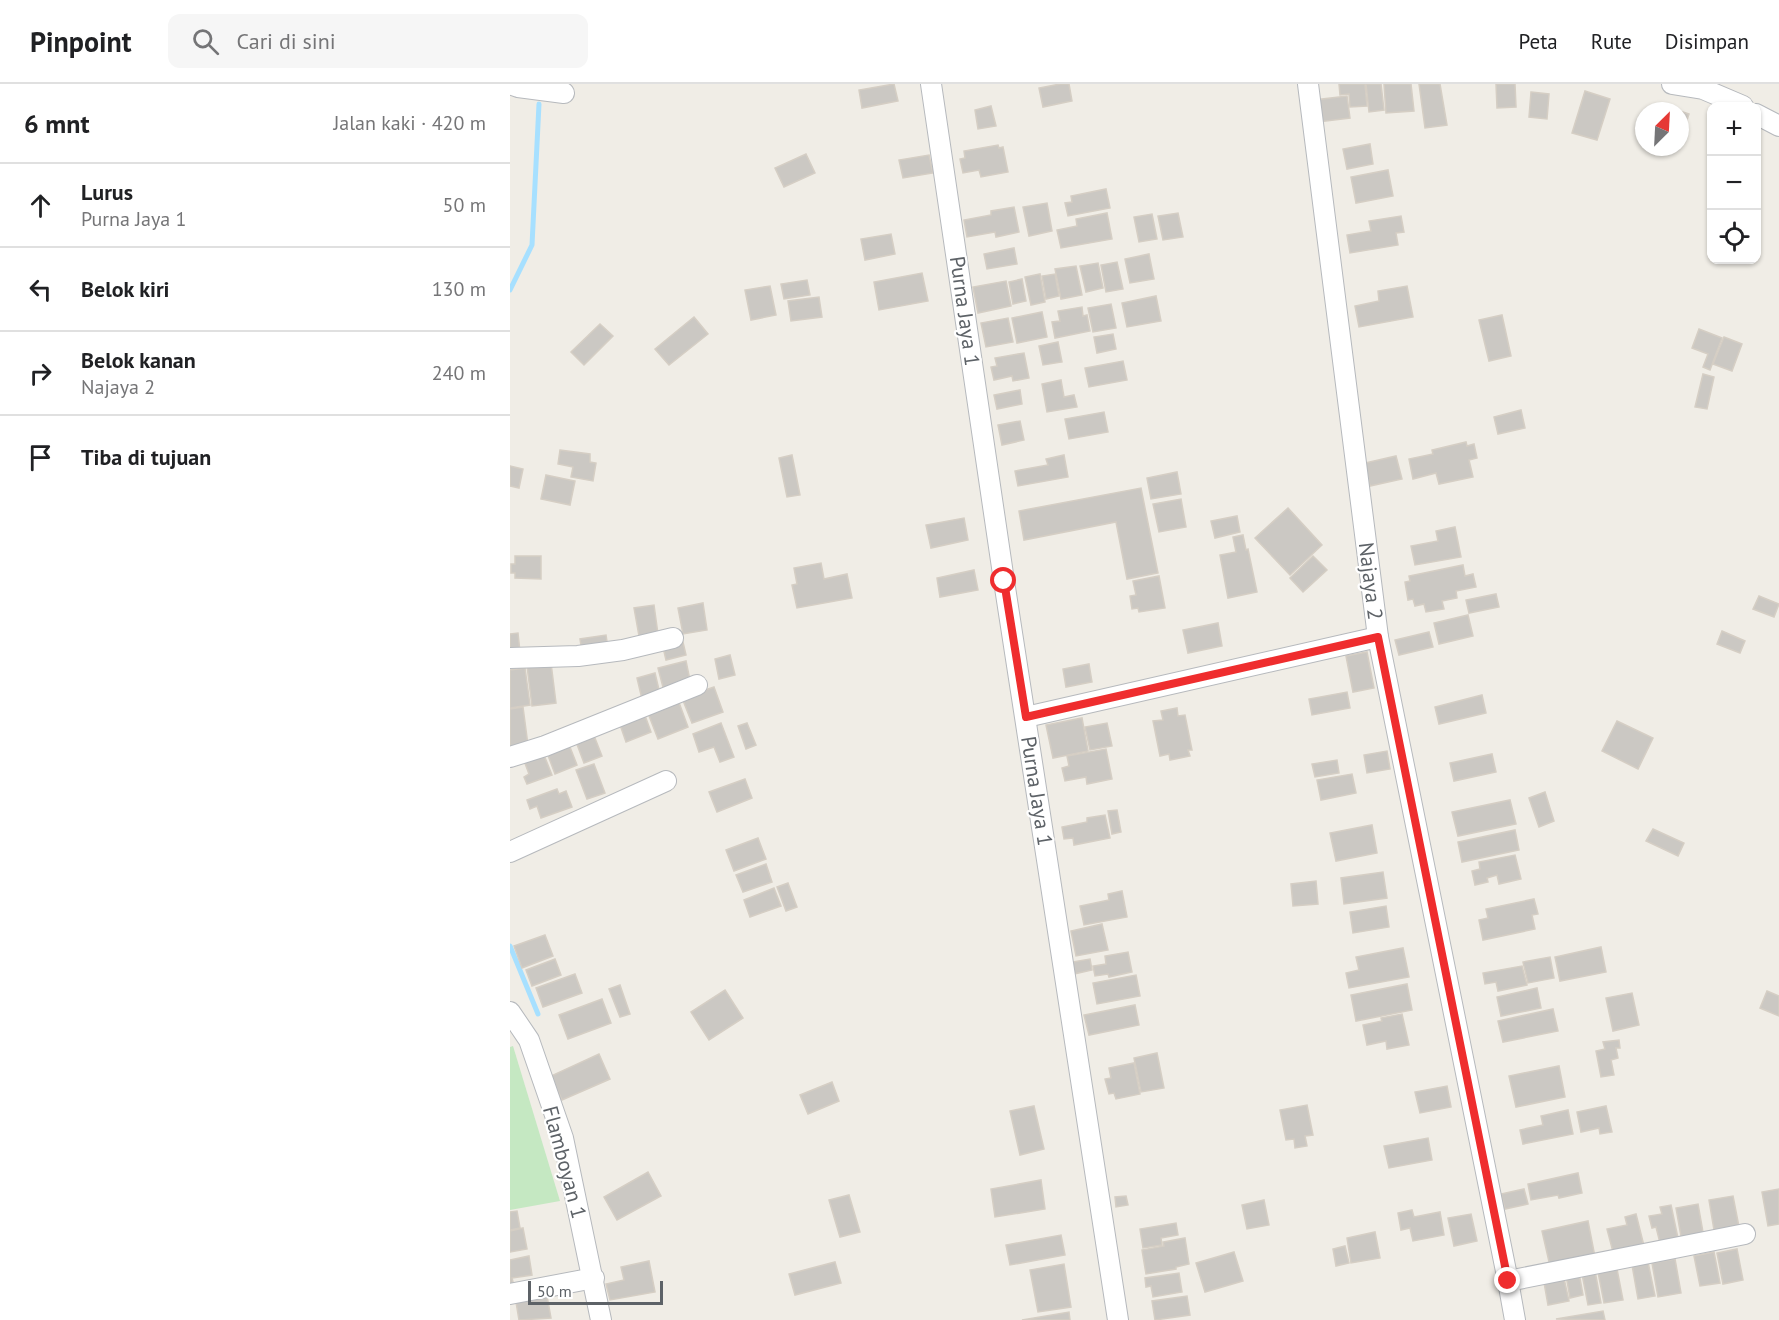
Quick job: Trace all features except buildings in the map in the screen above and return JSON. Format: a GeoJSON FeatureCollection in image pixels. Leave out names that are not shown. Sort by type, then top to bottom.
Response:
{"type":"FeatureCollection","features":[{"type":"Feature","properties":{"kind":"street","name":"Purna Jaya 1"},"geometry":{"type":"LineString","coordinates":[[931,84],[1119,1320]]}},
{"type":"Feature","properties":{"kind":"street","name":"Najaya 2"},"geometry":{"type":"LineString","coordinates":[[1308,84],[1378,637],[1515,1320]]}},
{"type":"Feature","properties":{"kind":"street"},"geometry":{"type":"LineString","coordinates":[[1672,84],[1703,89],[1734,102]]}},
{"type":"Feature","properties":{"kind":"street"},"geometry":{"type":"LineString","coordinates":[[521,87],[564,93]]}},
{"type":"Feature","properties":{"kind":"street"},"geometry":{"type":"LineString","coordinates":[[1761,117],[1779,126]]}},
{"type":"Feature","properties":{"kind":"street"},"geometry":{"type":"LineString","coordinates":[[1026,717],[1378,637]]}},
{"type":"Feature","properties":{"kind":"street"},"geometry":{"type":"LineString","coordinates":[[510,658],[578,656],[623,651],[673,638]]}},
{"type":"Feature","properties":{"kind":"street"},"geometry":{"type":"LineString","coordinates":[[510,756],[545,747],[697,685]]}},
{"type":"Feature","properties":{"kind":"street"},"geometry":{"type":"LineString","coordinates":[[510,852],[666,781]]}},
{"type":"Feature","properties":{"kind":"street","name":"Flamboyan 1"},"geometry":{"type":"LineString","coordinates":[[510,1012],[529,1040],[562,1138],[594,1278],[601,1320]]}},
{"type":"Feature","properties":{"kind":"street"},"geometry":{"type":"LineString","coordinates":[[1508,1281],[1745,1234]]}},
{"type":"Feature","properties":{"kind":"street"},"geometry":{"type":"LineString","coordinates":[[510,1294],[594,1278]]}},
{"type":"Feature","properties":{"kind":"green space"},"geometry":{"type":"Polygon","coordinates":[[[513,1046],[560,1201],[510,1210],[510,1047],[513,1046]]]}},
{"type":"Feature","properties":{"kind":"waterway"},"geometry":{"type":"LineString","coordinates":[[510,290],[532,245],[539,104]]}},
{"type":"Feature","properties":{"kind":"waterway"},"geometry":{"type":"LineString","coordinates":[[510,946],[538,1014]]}},
{"type":"Feature","properties":{"kind":"route"},"geometry":{"type":"LineString","coordinates":[[1004,581],[1026,717],[1378,637],[1508,1281]]}}]}
